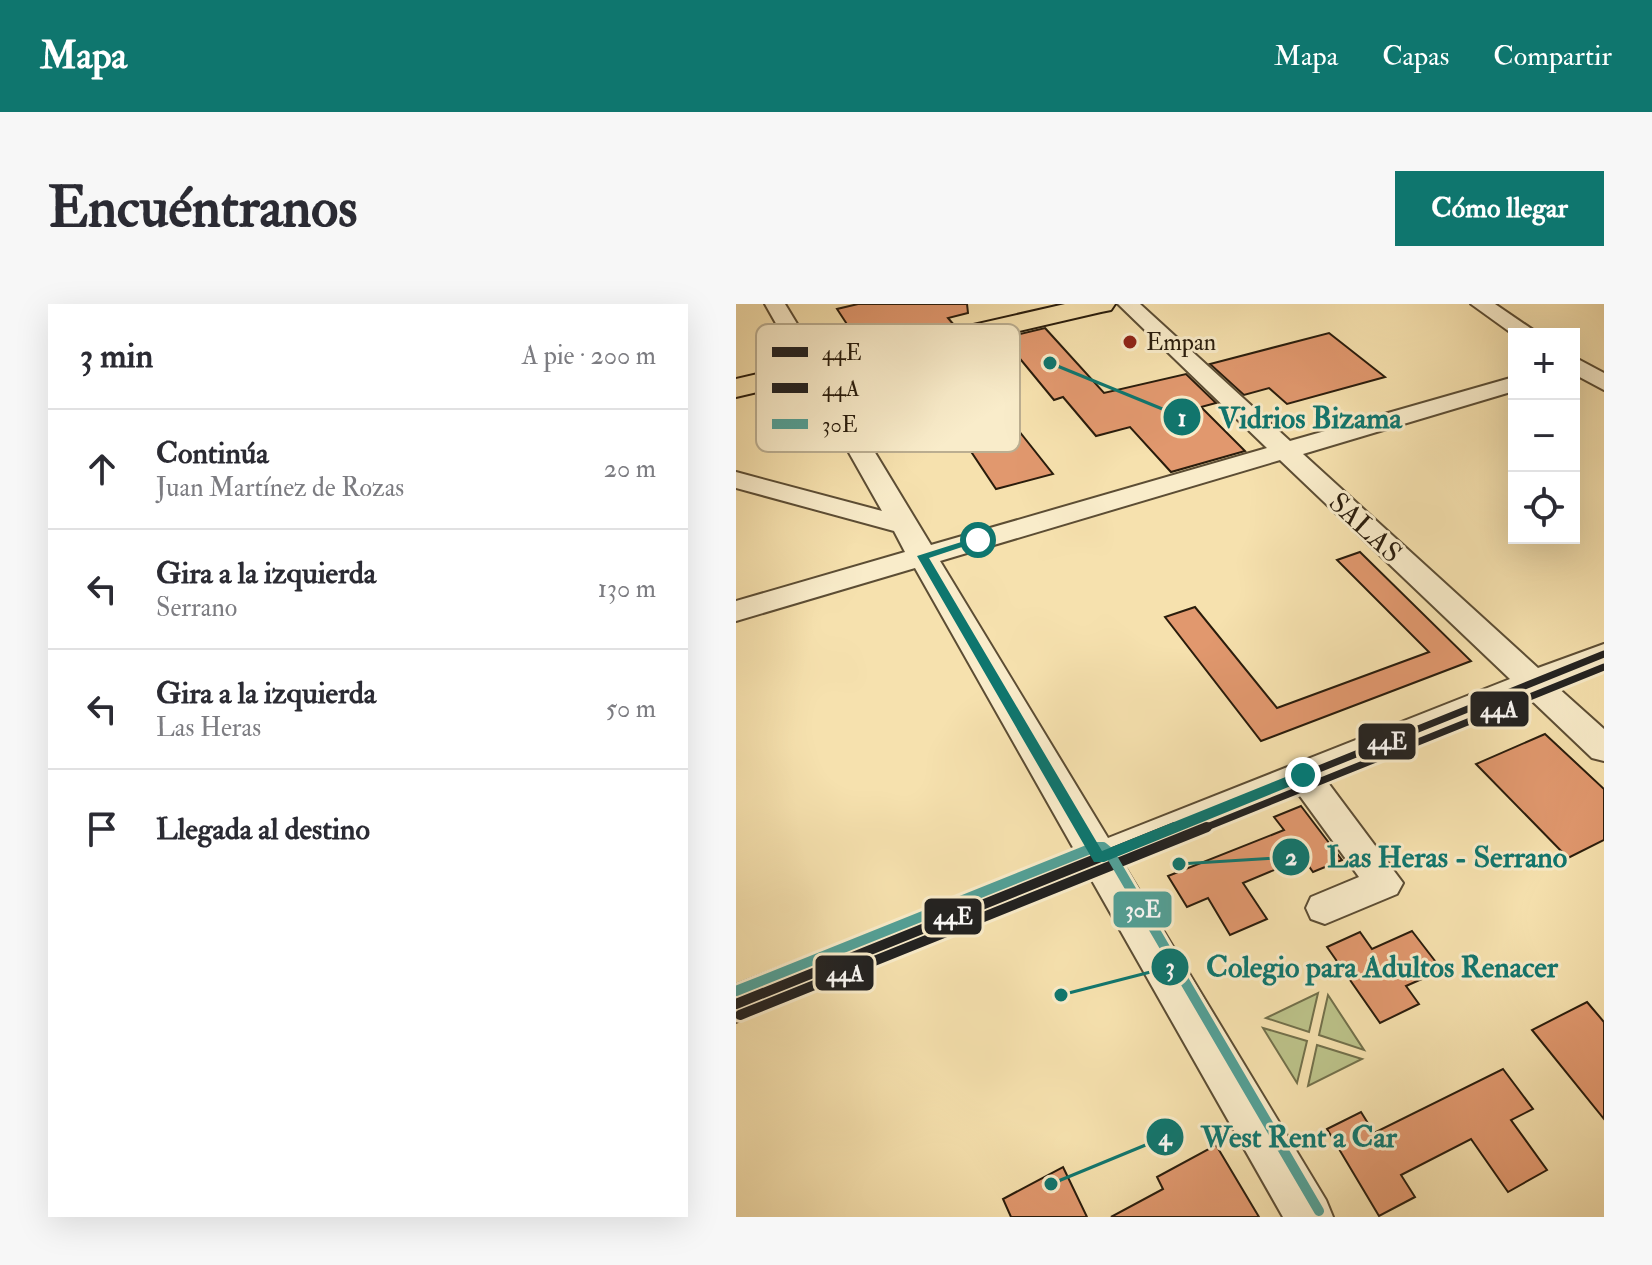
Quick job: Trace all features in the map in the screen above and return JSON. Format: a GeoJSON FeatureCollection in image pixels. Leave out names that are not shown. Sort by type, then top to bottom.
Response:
{"type":"FeatureCollection","features":[{"type":"Feature","properties":{"kind":"main road"},"geometry":{"type":"LineString","coordinates":[[1014,324],[1101,304]]}},
{"type":"Feature","properties":{"kind":"main road"},"geometry":{"type":"LineString","coordinates":[[736,388],[756,383]]}},
{"type":"Feature","properties":{"kind":"street"},"geometry":{"type":"LineString","coordinates":[[775,304],[787,324]]}},
{"type":"Feature","properties":{"kind":"street","name":"SALAS"},"geometry":{"type":"LineString","coordinates":[[1128,304],[1604,749]]}},
{"type":"Feature","properties":{"kind":"street"},"geometry":{"type":"LineString","coordinates":[[1481,304],[1519,328]]}},
{"type":"Feature","properties":{"kind":"street"},"geometry":{"type":"LineString","coordinates":[[1580,364],[1604,357]]}},
{"type":"Feature","properties":{"kind":"street"},"geometry":{"type":"LineString","coordinates":[[1580,368],[1604,383]]}},
{"type":"Feature","properties":{"kind":"street"},"geometry":{"type":"LineString","coordinates":[[736,611],[1508,386]]}},
{"type":"Feature","properties":{"kind":"street"},"geometry":{"type":"LineString","coordinates":[[862,452],[1309,1217]]}},
{"type":"Feature","properties":{"kind":"street"},"geometry":{"type":"LineString","coordinates":[[736,480],[905,526]]}},
{"type":"Feature","properties":{"kind":"street"},"geometry":{"type":"LineString","coordinates":[[736,1004],[1604,654]]}},
{"type":"Feature","properties":{"kind":"street"},"geometry":{"type":"LineString","coordinates":[[1303,775],[1384,883],[1325,908]]}},
{"type":"Feature","properties":{"kind":"green space"},"geometry":{"type":"Polygon","coordinates":[[[1318,993],[1309,1032],[1266,1018],[1318,993]]]}},
{"type":"Feature","properties":{"kind":"green space"},"geometry":{"type":"Polygon","coordinates":[[[1328,995],[1364,1050],[1319,1035],[1328,995]]]}},
{"type":"Feature","properties":{"kind":"green space"},"geometry":{"type":"Polygon","coordinates":[[[1263,1028],[1307,1041],[1297,1083],[1263,1028]]]}},
{"type":"Feature","properties":{"kind":"green space"},"geometry":{"type":"Polygon","coordinates":[[[1317,1045],[1362,1059],[1308,1086],[1317,1045]]]}},
{"type":"Feature","properties":{"kind":"building"},"geometry":{"type":"Polygon","coordinates":[[[858,304],[967,304],[968,313],[948,318],[953,324],[847,324],[837,309],[858,304]]]}},
{"type":"Feature","properties":{"kind":"building"},"geometry":{"type":"Polygon","coordinates":[[[1045,328],[1104,393],[1186,374],[1216,403],[1201,407],[1245,451],[1171,472],[1130,427],[1096,436],[1063,397],[1054,400],[1020,359],[1020,334],[1045,328]]]}},
{"type":"Feature","properties":{"kind":"building"},"geometry":{"type":"Polygon","coordinates":[[[1329,333],[1385,377],[1287,404],[1269,388],[1244,395],[1210,364],[1329,333]]]}},
{"type":"Feature","properties":{"kind":"building"},"geometry":{"type":"Polygon","coordinates":[[[1020,432],[1053,474],[996,489],[971,452],[1020,452],[1020,432]]]}},
{"type":"Feature","properties":{"kind":"building"},"geometry":{"type":"Polygon","coordinates":[[[1360,552],[1471,661],[1261,741],[1165,617],[1195,607],[1277,708],[1429,652],[1337,560],[1360,552]]]}},
{"type":"Feature","properties":{"kind":"building"},"geometry":{"type":"Polygon","coordinates":[[[1545,734],[1604,789],[1604,840],[1568,858],[1476,764],[1545,734]]]}},
{"type":"Feature","properties":{"kind":"building"},"geometry":{"type":"Polygon","coordinates":[[[1301,806],[1342,860],[1313,872],[1303,858],[1243,883],[1267,919],[1230,935],[1208,898],[1187,907],[1168,876],[1284,830],[1274,817],[1301,806]]]}},
{"type":"Feature","properties":{"kind":"building"},"geometry":{"type":"Polygon","coordinates":[[[1412,931],[1442,970],[1406,986],[1419,1004],[1380,1023],[1327,947],[1360,932],[1372,949],[1412,931]]]}},
{"type":"Feature","properties":{"kind":"building"},"geometry":{"type":"Polygon","coordinates":[[[1587,1002],[1604,1022],[1604,1119],[1532,1030],[1587,1002]]]}},
{"type":"Feature","properties":{"kind":"building"},"geometry":{"type":"Polygon","coordinates":[[[1503,1069],[1533,1109],[1511,1120],[1547,1170],[1508,1192],[1471,1139],[1401,1175],[1415,1197],[1379,1216],[1327,1129],[1361,1112],[1374,1133],[1503,1069]]]}},
{"type":"Feature","properties":{"kind":"building"},"geometry":{"type":"Polygon","coordinates":[[[1216,1145],[1259,1217],[1111,1217],[1163,1189],[1157,1177],[1216,1145]]]}},
{"type":"Feature","properties":{"kind":"building"},"geometry":{"type":"Polygon","coordinates":[[[1063,1167],[1087,1217],[1011,1217],[1003,1199],[1063,1167]]]}},
{"type":"Feature","properties":{"kind":"transit line","name":"44E"},"geometry":{"type":"LineString","coordinates":[[736,1004],[1604,654]]}},
{"type":"Feature","properties":{"kind":"transit line","name":"44A"},"geometry":{"type":"LineString","coordinates":[[740,1015],[1604,667]]}},
{"type":"Feature","properties":{"kind":"transit line","name":"30E"},"geometry":{"type":"LineString","coordinates":[[736,991],[1095,847],[1103,847],[1109,852],[1319,1211]]}},
{"type":"Feature","properties":{"kind":"place","name":"Empan"},"geometry":{"type":"Point","coordinates":[1130,342]}},
{"type":"Feature","properties":{"kind":"place","name":"Vidrios Bizama"},"geometry":{"type":"Point","coordinates":[1050,363]}},
{"type":"Feature","properties":{"kind":"place","name":"Las Heras - Serrano"},"geometry":{"type":"Point","coordinates":[1179,864]}},
{"type":"Feature","properties":{"kind":"place","name":"Colegio para Adultos Renacer"},"geometry":{"type":"Point","coordinates":[1061,995]}},
{"type":"Feature","properties":{"kind":"place","name":"West Rent a Car"},"geometry":{"type":"Point","coordinates":[1051,1184]}},
{"type":"Feature","properties":{"kind":"route"},"geometry":{"type":"LineString","coordinates":[[978,540],[923,556],[1099,858],[1303,775]]}}]}
